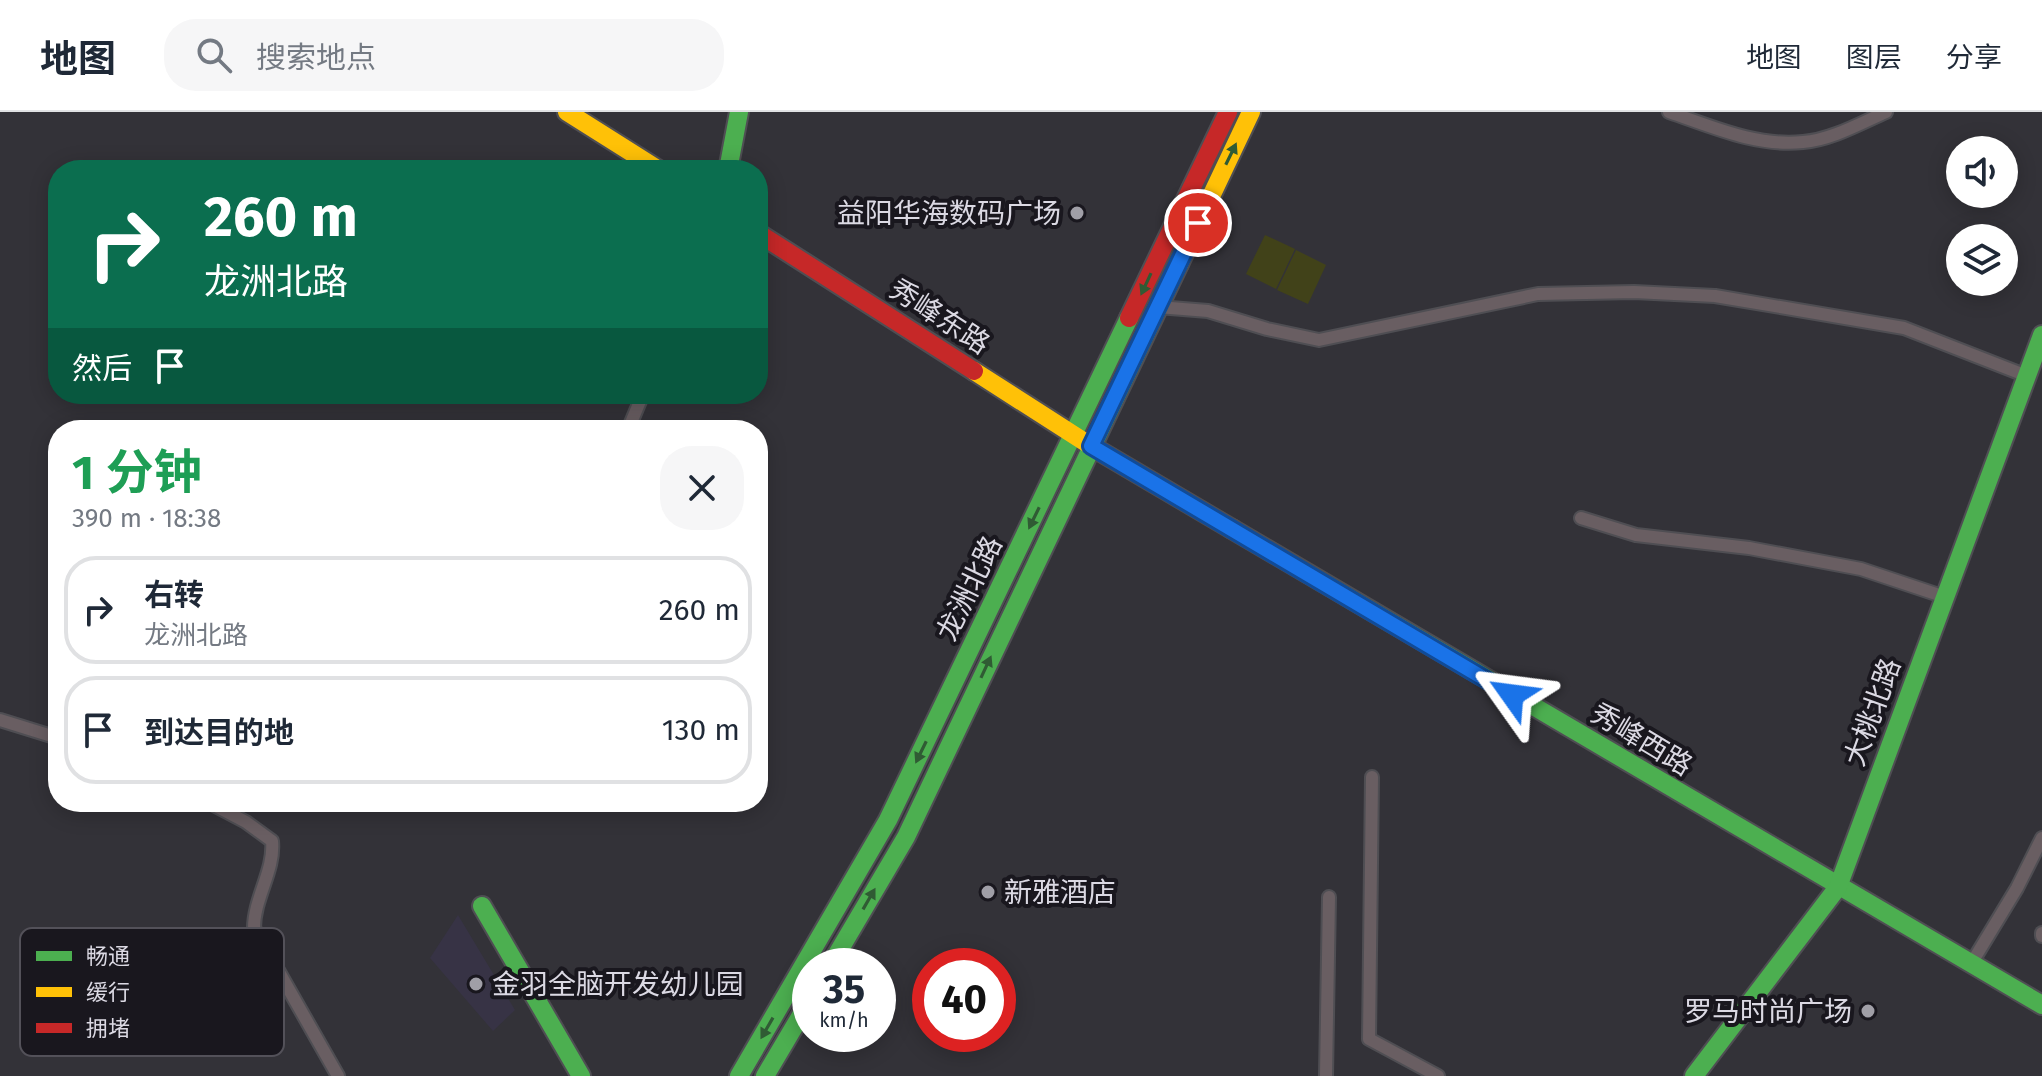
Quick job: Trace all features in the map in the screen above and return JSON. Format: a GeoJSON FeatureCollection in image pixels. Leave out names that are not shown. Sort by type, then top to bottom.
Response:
{"type":"FeatureCollection","features":[{"type":"Feature","properties":{"kind":"street"},"geometry":{"type":"LineString","coordinates":[[567,112],[643,160]]}},
{"type":"Feature","properties":{"kind":"street"},"geometry":{"type":"LineString","coordinates":[[730,160],[739,112]]}},
{"type":"Feature","properties":{"kind":"street","name":"龙洲北路"},"geometry":{"type":"LineString","coordinates":[[739,1076],[888,820],[1228,112]]}},
{"type":"Feature","properties":{"kind":"street","name":"龙洲北路"},"geometry":{"type":"LineString","coordinates":[[841,948],[906,837],[1251,112]]}},
{"type":"Feature","properties":{"kind":"street"},"geometry":{"type":"LineString","coordinates":[[1669,112],[1743,137],[1771,143],[1806,142],[1848,129],[1886,112]]}},
{"type":"Feature","properties":{"kind":"street","name":"秀峰东路"},"geometry":{"type":"LineString","coordinates":[[768,239],[1091,446]]}},
{"type":"Feature","properties":{"kind":"street"},"geometry":{"type":"LineString","coordinates":[[1158,307],[1208,311],[1267,329],[1319,340],[1538,294],[1634,292],[1715,296],[1904,328],[2027,376]]}},
{"type":"Feature","properties":{"kind":"street","name":"大桃北路"},"geometry":{"type":"LineString","coordinates":[[1694,1076],[1838,887],[2042,335]]}},
{"type":"Feature","properties":{"kind":"street","name":"秀峰西路"},"geometry":{"type":"LineString","coordinates":[[1091,446],[2042,1005]]}},
{"type":"Feature","properties":{"kind":"street"},"geometry":{"type":"LineString","coordinates":[[1581,518],[1636,535],[1749,548],[1861,569],[1945,597]]}},
{"type":"Feature","properties":{"kind":"street"},"geometry":{"type":"LineString","coordinates":[[0,720],[48,735]]}},
{"type":"Feature","properties":{"kind":"street"},"geometry":{"type":"LineString","coordinates":[[1372,777],[1369,1039],[1438,1076]]}},
{"type":"Feature","properties":{"kind":"street"},"geometry":{"type":"LineString","coordinates":[[227,812],[272,841],[273,853],[254,910],[254,928]]}},
{"type":"Feature","properties":{"kind":"street"},"geometry":{"type":"LineString","coordinates":[[1971,964],[2017,888],[2042,838]]}},
{"type":"Feature","properties":{"kind":"street"},"geometry":{"type":"LineString","coordinates":[[1326,1076],[1329,897]]}},
{"type":"Feature","properties":{"kind":"street"},"geometry":{"type":"LineString","coordinates":[[482,906],[581,1076]]}},
{"type":"Feature","properties":{"kind":"street"},"geometry":{"type":"LineString","coordinates":[[284,981],[338,1076]]}},
{"type":"Feature","properties":{"kind":"street"},"geometry":{"type":"LineString","coordinates":[[765,1076],[792,1030]]}},
{"type":"Feature","properties":{"kind":"shaded area"},"geometry":{"type":"Polygon","coordinates":[[[1265,235],[1295,249],[1276,289],[1246,274],[1265,235]]]}},
{"type":"Feature","properties":{"kind":"shaded area"},"geometry":{"type":"Polygon","coordinates":[[[1296,250],[1326,265],[1308,304],[1277,290],[1296,250]]]}},
{"type":"Feature","properties":{"kind":"shaded area","name":"金羽全脑开发幼儿园"},"geometry":{"type":"Polygon","coordinates":[[[458,915],[515,1010],[493,1031],[430,958],[458,915]]]}},
{"type":"Feature","properties":{"kind":"traffic: fast"},"geometry":{"type":"LineString","coordinates":[[730,160],[739,112]]}},
{"type":"Feature","properties":{"kind":"traffic: fast"},"geometry":{"type":"LineString","coordinates":[[841,948],[906,837],[1179,264]]}},
{"type":"Feature","properties":{"kind":"traffic: fast"},"geometry":{"type":"LineString","coordinates":[[739,1076],[888,820],[1129,318]]}},
{"type":"Feature","properties":{"kind":"traffic: fast"},"geometry":{"type":"LineString","coordinates":[[1694,1076],[1838,887],[2042,335]]}},
{"type":"Feature","properties":{"kind":"traffic: fast"},"geometry":{"type":"LineString","coordinates":[[1232,529],[2042,1005]]}},
{"type":"Feature","properties":{"kind":"traffic: fast"},"geometry":{"type":"LineString","coordinates":[[482,906],[581,1076]]}},
{"type":"Feature","properties":{"kind":"traffic: fast"},"geometry":{"type":"LineString","coordinates":[[765,1076],[792,1030]]}},
{"type":"Feature","properties":{"kind":"traffic: slow"},"geometry":{"type":"LineString","coordinates":[[567,112],[643,160]]}},
{"type":"Feature","properties":{"kind":"traffic: slow"},"geometry":{"type":"LineString","coordinates":[[1179,264],[1251,112]]}},
{"type":"Feature","properties":{"kind":"traffic: slow"},"geometry":{"type":"LineString","coordinates":[[974,371],[1091,446],[1232,529]]}},
{"type":"Feature","properties":{"kind":"traffic: jam"},"geometry":{"type":"LineString","coordinates":[[1129,318],[1228,112]]}},
{"type":"Feature","properties":{"kind":"traffic: jam"},"geometry":{"type":"LineString","coordinates":[[768,239],[974,371]]}},
{"type":"Feature","properties":{"kind":"place","name":"益阳华海数码广场"},"geometry":{"type":"Point","coordinates":[1077,213]}},
{"type":"Feature","properties":{"kind":"place","name":"新雅酒店"},"geometry":{"type":"Point","coordinates":[988,892]}},
{"type":"Feature","properties":{"kind":"place","name":"金羽全脑开发幼儿园"},"geometry":{"type":"Point","coordinates":[476,984]}},
{"type":"Feature","properties":{"kind":"place","name":"罗马时尚广场"},"geometry":{"type":"Point","coordinates":[1868,1011]}},
{"type":"Feature","properties":{"kind":"route"},"geometry":{"type":"LineString","coordinates":[[1198,223],[1091,446],[1512,695]]}}]}
